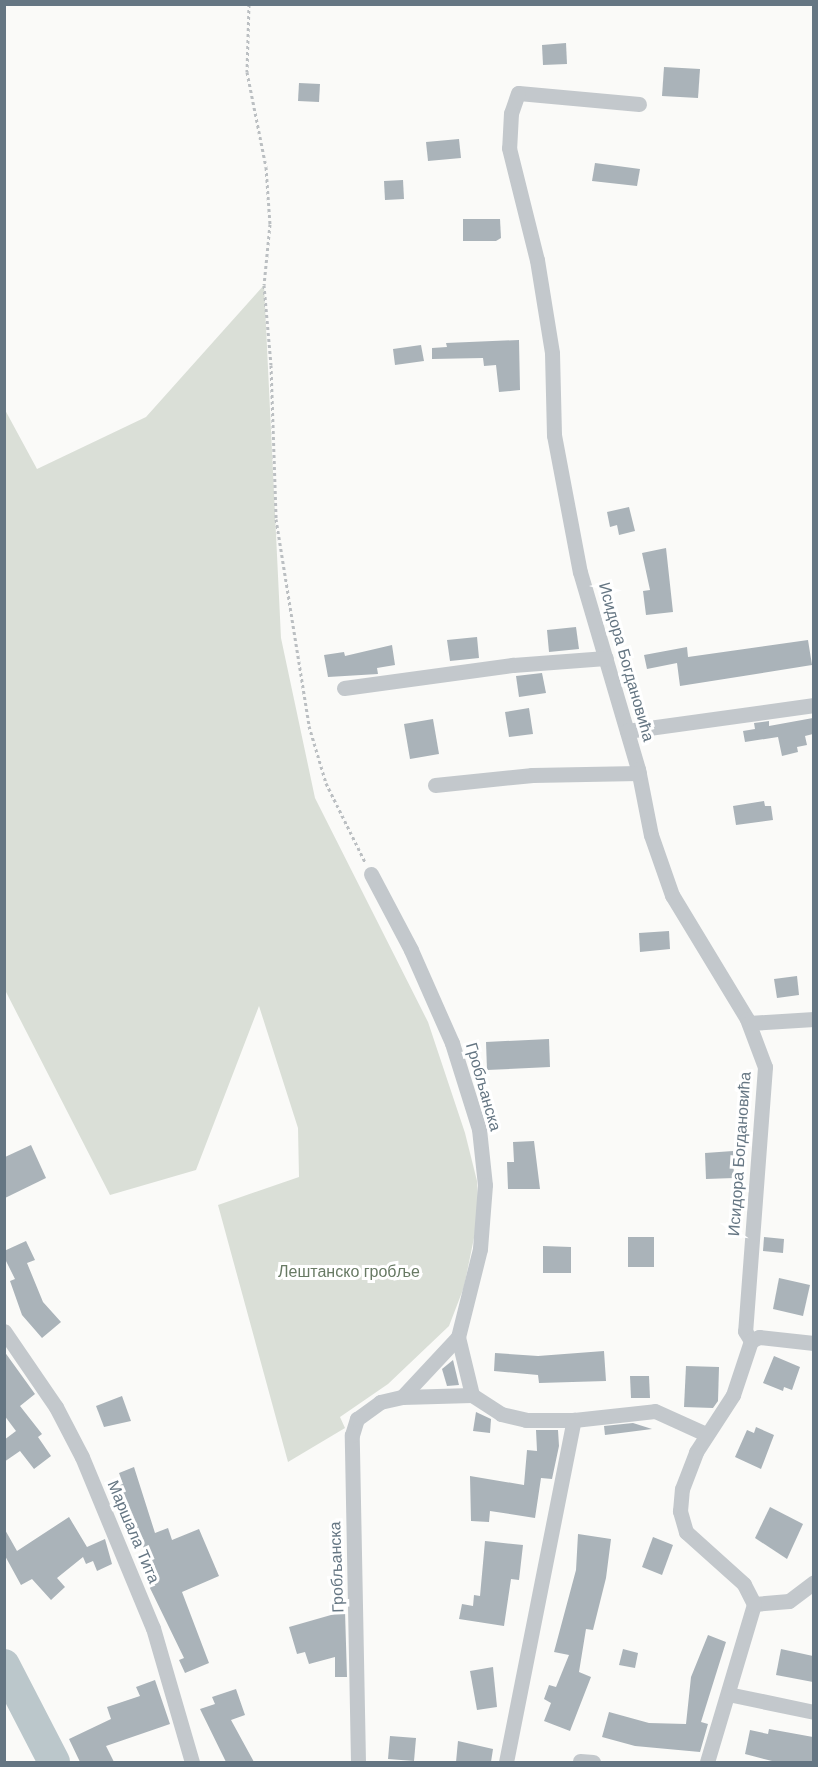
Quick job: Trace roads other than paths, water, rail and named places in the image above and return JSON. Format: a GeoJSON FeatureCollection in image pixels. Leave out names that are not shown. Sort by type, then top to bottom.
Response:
{"type":"FeatureCollection","features":[{"type":"Feature","properties":{"kind":"street","name":"Исидора Богдановића"},"geometry":{"type":"LineString","coordinates":[[639,104],[518,93],[513,100],[508,129],[513,173],[532,232],[550,337],[557,458],[580,572],[639,773],[651,835],[672,895],[749,1023],[765,1067],[745,1331],[750,1341],[733,1395],[706,1434],[682,1489],[681,1521],[694,1542],[749,1590],[754,1604]]}},
{"type":"Feature","properties":{"kind":"street"},"geometry":{"type":"LineString","coordinates":[[344,688],[513,665],[606,658]]}},
{"type":"Feature","properties":{"kind":"street"},"geometry":{"type":"LineString","coordinates":[[627,731],[813,705]]}},
{"type":"Feature","properties":{"kind":"street"},"geometry":{"type":"LineString","coordinates":[[435,785],[532,774],[639,773]]}},
{"type":"Feature","properties":{"kind":"street","name":"Гробљанска"},"geometry":{"type":"LineString","coordinates":[[358,1762],[352,1435],[357,1419],[370,1408],[402,1397],[472,1395],[458,1337],[480,1249],[485,1185],[479,1129],[452,1043],[411,950],[371,874]]}},
{"type":"Feature","properties":{"kind":"street"},"geometry":{"type":"LineString","coordinates":[[749,1023],[813,1019]]}},
{"type":"Feature","properties":{"kind":"street","name":"Маршала Тита"},"geometry":{"type":"LineString","coordinates":[[4,1331],[56,1407],[82,1457],[153,1628],[192,1762]]}},
{"type":"Feature","properties":{"kind":"street"},"geometry":{"type":"LineString","coordinates":[[750,1341],[759,1336],[813,1343]]}},
{"type":"Feature","properties":{"kind":"street"},"geometry":{"type":"LineString","coordinates":[[402,1397],[458,1337]]}},
{"type":"Feature","properties":{"kind":"street"},"geometry":{"type":"LineString","coordinates":[[472,1395],[501,1414],[526,1420],[574,1420],[655,1411],[706,1434]]}},
{"type":"Feature","properties":{"kind":"street"},"geometry":{"type":"LineString","coordinates":[[506,1762],[574,1420]]}},
{"type":"Feature","properties":{"kind":"street"},"geometry":{"type":"LineString","coordinates":[[707,1762],[754,1604],[789,1601],[813,1582]]}},
{"type":"Feature","properties":{"kind":"street"},"geometry":{"type":"LineString","coordinates":[[728,1694],[813,1712]]}},
{"type":"Feature","properties":{"kind":"waterway"},"geometry":{"type":"LineString","coordinates":[[4,1665],[54,1762]]}},
{"type":"Feature","properties":{"kind":"park label","name":"Лештанско гробље"},"geometry":{"type":"Point","coordinates":[349,1272]}}]}
